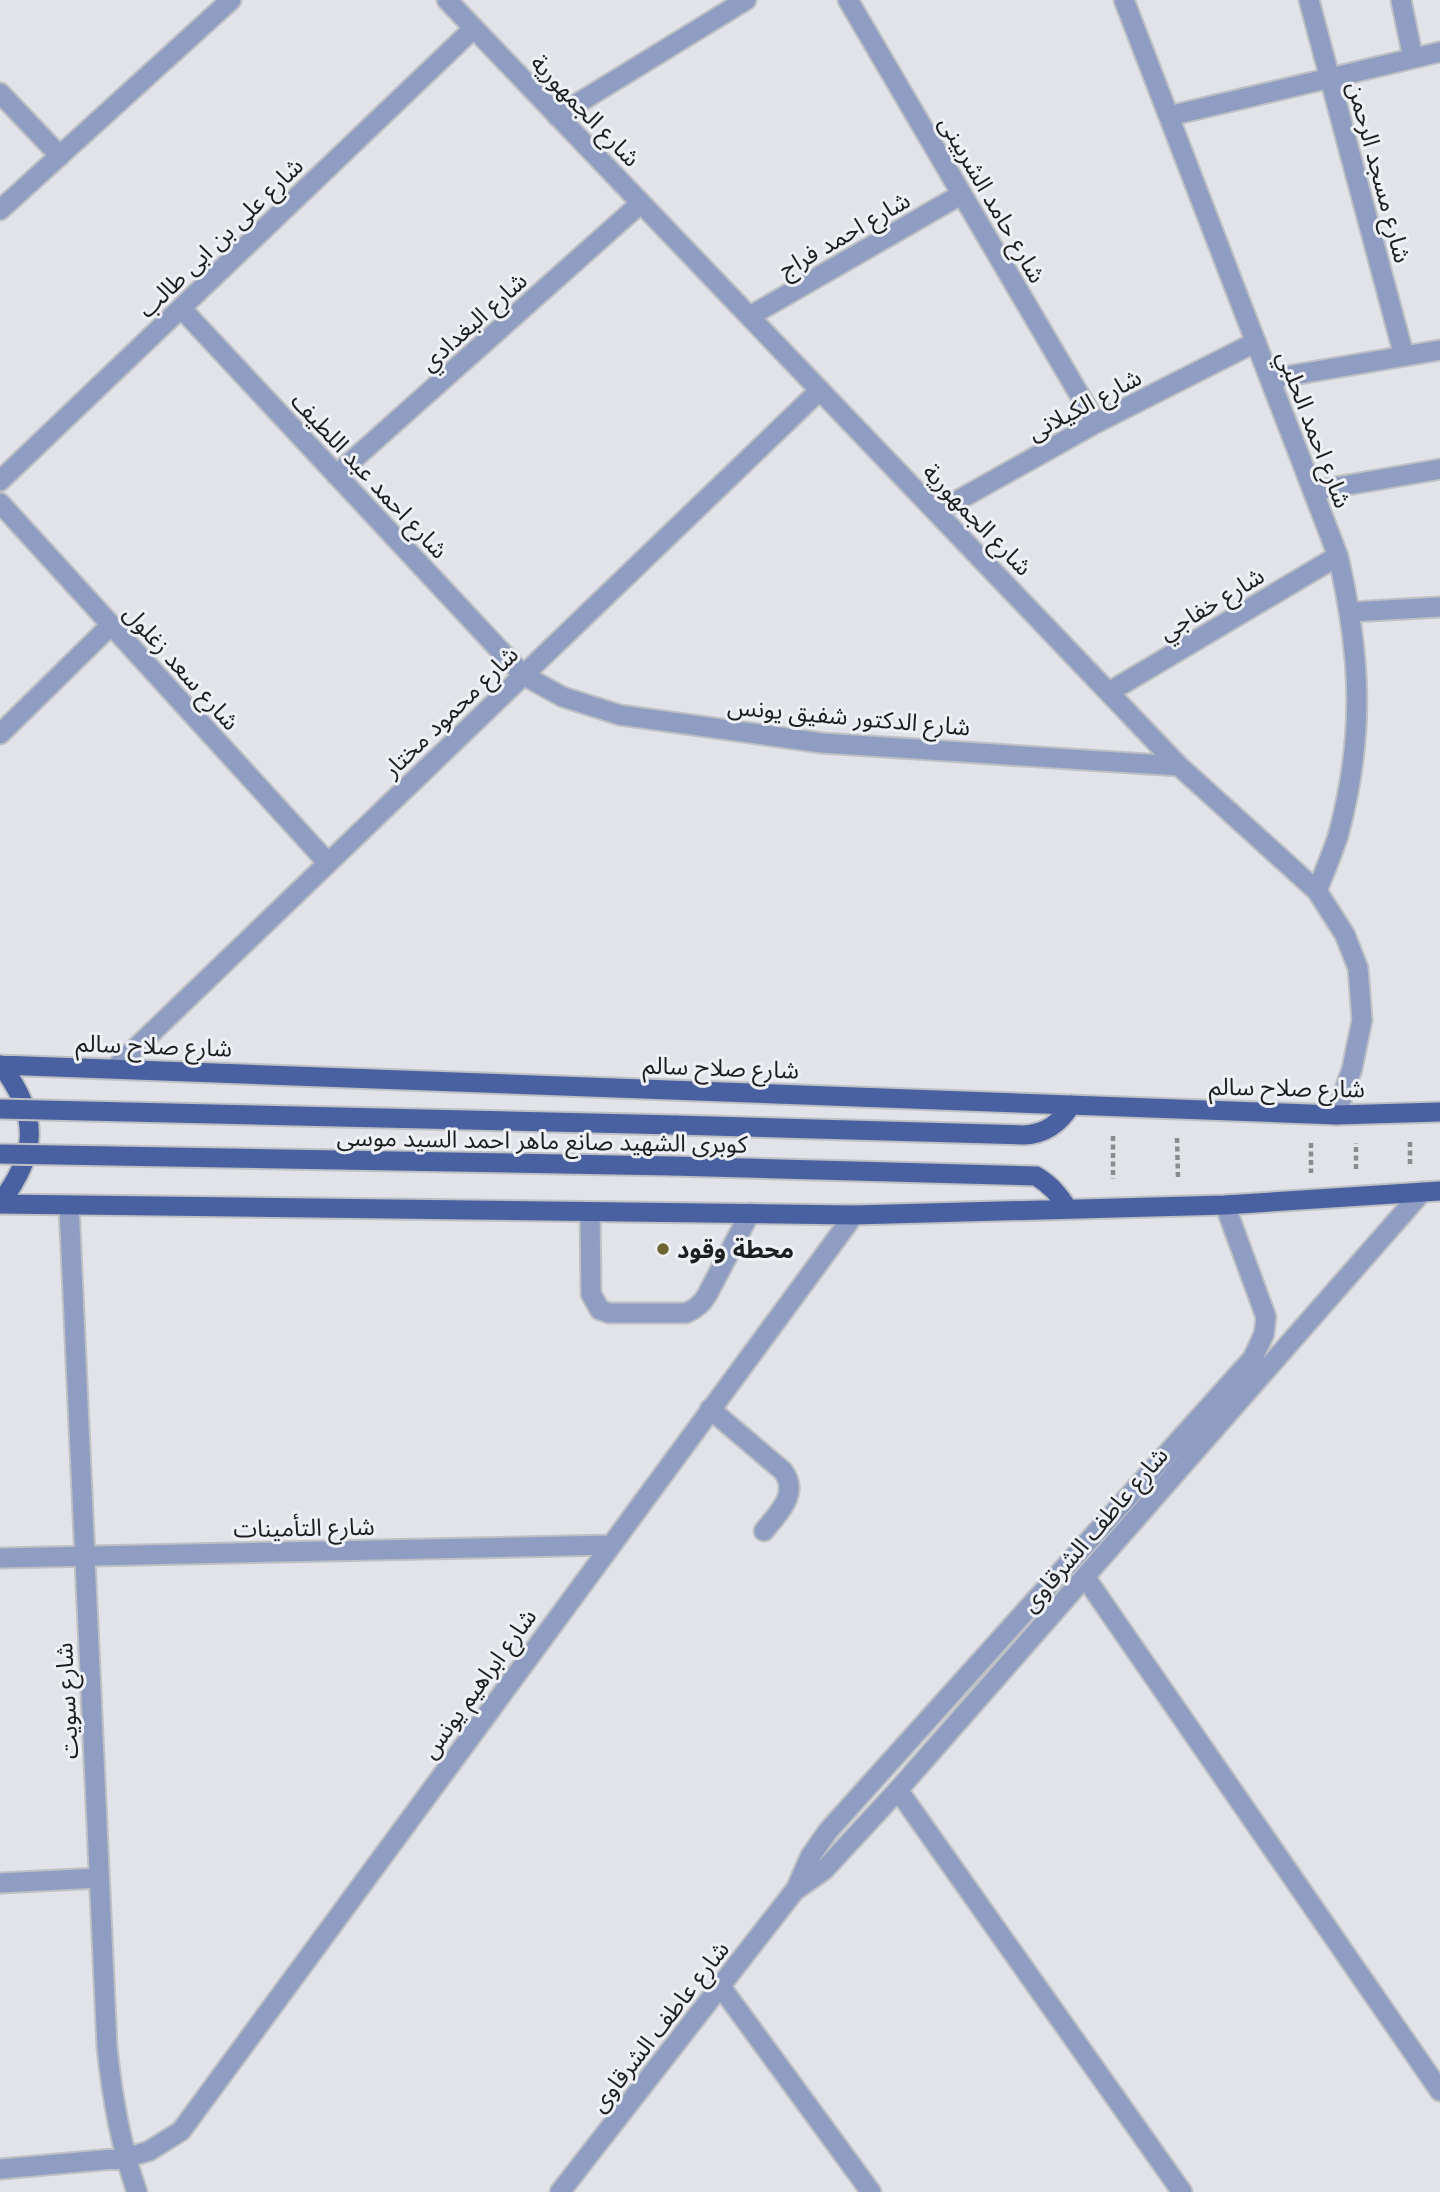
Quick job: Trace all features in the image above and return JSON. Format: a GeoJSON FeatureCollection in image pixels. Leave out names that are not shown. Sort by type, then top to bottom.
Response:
{"type":"FeatureCollection","features":[{"type":"Feature","properties":{"kind":"main road","name":"شارع صلاح سالم"},"geometry":{"type":"LineString","coordinates":[[0,1065],[1336,1115],[1440,1112]]}},
{"type":"Feature","properties":{"kind":"main road"},"geometry":{"type":"LineString","coordinates":[[0,1065],[19,1089],[29,1119],[29,1129],[28,1150],[18,1179],[0,1203]]}},
{"type":"Feature","properties":{"kind":"main road","name":"كوبرى الشهيد صانع ماهر احمد السيد موسى"},"geometry":{"type":"LineString","coordinates":[[0,1109],[1024,1135],[1036,1134],[1050,1128],[1062,1119],[1071,1105]]}},
{"type":"Feature","properties":{"kind":"main road","name":"كوبرى الشهيد صانع ماهر احمد السيد موسى"},"geometry":{"type":"LineString","coordinates":[[0,1154],[672,1166],[1036,1176],[1048,1183],[1068,1209]]}},
{"type":"Feature","properties":{"kind":"main road"},"geometry":{"type":"LineString","coordinates":[[0,1203],[854,1215],[1178,1207],[1424,1192]]}},
{"type":"Feature","properties":{"kind":"street"},"geometry":{"type":"LineString","coordinates":[[0,210],[231,0]]}},
{"type":"Feature","properties":{"kind":"street","name":"شارع الجمهورية"},"geometry":{"type":"LineString","coordinates":[[447,0],[1179,766],[1317,891],[1345,935],[1357,968],[1362,1020],[1352,1069],[1336,1115]]}},
{"type":"Feature","properties":{"kind":"street"},"geometry":{"type":"LineString","coordinates":[[557,116],[746,0]]}},
{"type":"Feature","properties":{"kind":"street","name":"شارع حامد الشربينى"},"geometry":{"type":"LineString","coordinates":[[848,0],[1096,423]]}},
{"type":"Feature","properties":{"kind":"street","name":"شارع احمد الحلبي"},"geometry":{"type":"LineString","coordinates":[[1124,0],[1338,556],[1351,612],[1357,669],[1357,726],[1352,771],[1337,838],[1317,891]]}},
{"type":"Feature","properties":{"kind":"street","name":"شارع مسجد الرحمن"},"geometry":{"type":"LineString","coordinates":[[1309,0],[1404,356]]}},
{"type":"Feature","properties":{"kind":"street"},"geometry":{"type":"LineString","coordinates":[[1401,0],[1413,58]]}},
{"type":"Feature","properties":{"kind":"street","name":"شارع على بن ابى طالب"},"geometry":{"type":"LineString","coordinates":[[0,481],[474,28]]}},
{"type":"Feature","properties":{"kind":"street"},"geometry":{"type":"LineString","coordinates":[[1169,116],[1440,52]]}},
{"type":"Feature","properties":{"kind":"street"},"geometry":{"type":"LineString","coordinates":[[0,93],[60,156]]}},
{"type":"Feature","properties":{"kind":"street","name":"شارع احمد فراج"},"geometry":{"type":"LineString","coordinates":[[750,316],[962,194]]}},
{"type":"Feature","properties":{"kind":"street","name":"شارع البغدادي"},"geometry":{"type":"LineString","coordinates":[[336,475],[641,203]]}},
{"type":"Feature","properties":{"kind":"street","name":"شارع احمد عبد اللطيف"},"geometry":{"type":"LineString","coordinates":[[181,308],[523,675]]}},
{"type":"Feature","properties":{"kind":"street","name":"شارع الكيلانى"},"geometry":{"type":"LineString","coordinates":[[937,512],[1096,423],[1256,342]]}},
{"type":"Feature","properties":{"kind":"street"},"geometry":{"type":"LineString","coordinates":[[1270,379],[1440,350]]}},
{"type":"Feature","properties":{"kind":"street","name":"شارع محمود مختار"},"geometry":{"type":"LineString","coordinates":[[115,1068],[820,390]]}},
{"type":"Feature","properties":{"kind":"street"},"geometry":{"type":"LineString","coordinates":[[1313,491],[1440,469]]}},
{"type":"Feature","properties":{"kind":"street","name":"شارع سعد زغلول"},"geometry":{"type":"LineString","coordinates":[[0,503],[328,863]]}},
{"type":"Feature","properties":{"kind":"street","name":"شارع خفاجي"},"geometry":{"type":"LineString","coordinates":[[1109,692],[1338,556]]}},
{"type":"Feature","properties":{"kind":"street"},"geometry":{"type":"LineString","coordinates":[[1351,612],[1440,607]]}},
{"type":"Feature","properties":{"kind":"street"},"geometry":{"type":"LineString","coordinates":[[0,734],[111,625]]}},
{"type":"Feature","properties":{"kind":"street","name":"شارع الدكتور شفيق يونس"},"geometry":{"type":"LineString","coordinates":[[523,675],[563,697],[620,715],[822,743],[1179,766]]}},
{"type":"Feature","properties":{"kind":"street","name":"شارع عاطف الشرقاوى"},"geometry":{"type":"LineString","coordinates":[[796,1889],[824,1870],[898,1790],[1424,1192]]}},
{"type":"Feature","properties":{"kind":"street","name":"شارع سويت"},"geometry":{"type":"LineString","coordinates":[[69,1205],[107,2047],[113,2105],[136,2192]]}},
{"type":"Feature","properties":{"kind":"street","name":"شارع عاطف الشرقاوى"},"geometry":{"type":"LineString","coordinates":[[560,2192],[796,1889],[810,1857],[828,1831],[1253,1358],[1264,1334],[1266,1317],[1225,1205]]}},
{"type":"Feature","properties":{"kind":"street"},"geometry":{"type":"LineString","coordinates":[[590,1212],[591,1294],[600,1310],[610,1313],[686,1313],[694,1310],[707,1295],[750,1213]]}},
{"type":"Feature","properties":{"kind":"street","name":"شارع ابراهيم يونس"},"geometry":{"type":"LineString","coordinates":[[0,2169],[125,2158],[149,2151],[181,2131],[854,1215]]}},
{"type":"Feature","properties":{"kind":"street"},"geometry":{"type":"LineString","coordinates":[[710,1409],[789,1479],[788,1500],[764,1531]]}},
{"type":"Feature","properties":{"kind":"street","name":"شارع التأمينات"},"geometry":{"type":"LineString","coordinates":[[0,1558],[610,1545]]}},
{"type":"Feature","properties":{"kind":"street"},"geometry":{"type":"LineString","coordinates":[[1085,1577],[1440,2091]]}},
{"type":"Feature","properties":{"kind":"street"},"geometry":{"type":"LineString","coordinates":[[898,1790],[1182,2192]]}},
{"type":"Feature","properties":{"kind":"street"},"geometry":{"type":"LineString","coordinates":[[0,1883],[99,1878]]}},
{"type":"Feature","properties":{"kind":"street"},"geometry":{"type":"LineString","coordinates":[[721,1987],[871,2192]]}},
{"type":"Feature","properties":{"kind":"path"},"geometry":{"type":"LineString","coordinates":[[1113,1107],[1113,1209]]}},
{"type":"Feature","properties":{"kind":"path"},"geometry":{"type":"LineString","coordinates":[[1177,1109],[1178,1207]]}},
{"type":"Feature","properties":{"kind":"path"},"geometry":{"type":"LineString","coordinates":[[1409,1113],[1424,1192]]}},
{"type":"Feature","properties":{"kind":"path"},"geometry":{"type":"LineString","coordinates":[[1311,1114],[1311,1200]]}},
{"type":"Feature","properties":{"kind":"path"},"geometry":{"type":"LineString","coordinates":[[1356,1114],[1356,1197]]}},
{"type":"Feature","properties":{"kind":"place","name":"محطة وقود"},"geometry":{"type":"Point","coordinates":[663,1249]}}]}
